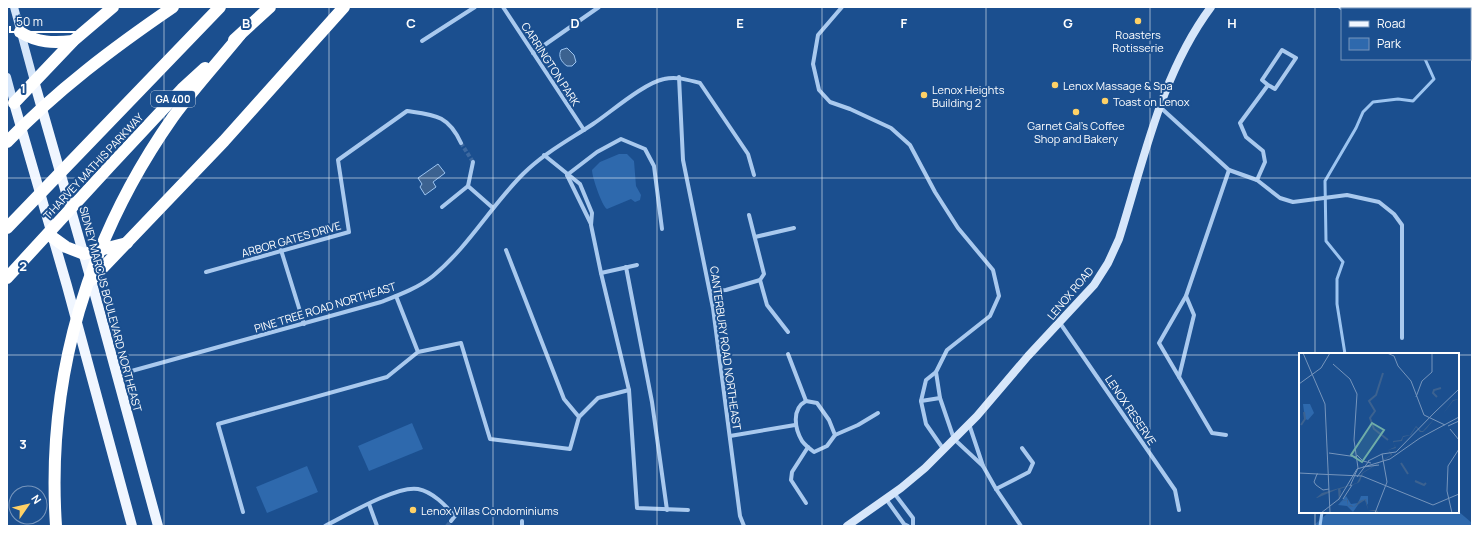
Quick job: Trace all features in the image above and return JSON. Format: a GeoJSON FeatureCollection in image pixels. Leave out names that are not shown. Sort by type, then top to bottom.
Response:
{"type":"FeatureCollection","features":[{"type":"Feature","properties":{"kind":"highway"},"geometry":{"type":"LineString","coordinates":[[14,103],[74,41],[114,7]]}},
{"type":"Feature","properties":{"kind":"highway"},"geometry":{"type":"LineString","coordinates":[[7,142],[32,115],[74,78],[173,7]]}},
{"type":"Feature","properties":{"kind":"highway","name":"T HARVEY MATHIS PARKWAY"},"geometry":{"type":"LineString","coordinates":[[7,228],[220,7]]}},
{"type":"Feature","properties":{"kind":"highway","name":"T HARVEY MATHIS PARKWAY"},"geometry":{"type":"LineString","coordinates":[[10,275],[182,89],[270,7]]}},
{"type":"Feature","properties":{"kind":"highway"},"geometry":{"type":"LineString","coordinates":[[91,280],[224,141],[344,7]]}},
{"type":"Feature","properties":{"kind":"highway"},"geometry":{"type":"LineString","coordinates":[[20,32],[43,42],[74,41]]}},
{"type":"Feature","properties":{"kind":"highway"},"geometry":{"type":"LineString","coordinates":[[56,526],[54,460],[58,413],[71,333],[91,271],[112,220],[148,156],[174,117],[240,35]]}},
{"type":"Feature","properties":{"kind":"highway"},"geometry":{"type":"LineString","coordinates":[[52,237],[66,247],[84,254],[128,242]]}},
{"type":"Feature","properties":{"kind":"main road","name":"SIDNEY MARCUS BOULEVARD NORTHEAST"},"geometry":{"type":"LineString","coordinates":[[34,82],[84,254],[158,526]]}},
{"type":"Feature","properties":{"kind":"main road"},"geometry":{"type":"LineString","coordinates":[[14,103],[132,526]]}},
{"type":"Feature","properties":{"kind":"street","name":"SIDNEY MARCUS BOULEVARD NORTHEAST"},"geometry":{"type":"LineString","coordinates":[[14,7],[34,82]]}},
{"type":"Feature","properties":{"kind":"street"},"geometry":{"type":"LineString","coordinates":[[422,41],[475,7]]}},
{"type":"Feature","properties":{"kind":"street","name":"CARRINGTON PARK"},"geometry":{"type":"LineString","coordinates":[[503,7],[584,130]]}},
{"type":"Feature","properties":{"kind":"street"},"geometry":{"type":"LineString","coordinates":[[533,53],[599,7]]}},
{"type":"Feature","properties":{"kind":"street"},"geometry":{"type":"LineString","coordinates":[[842,7],[818,35],[812,64],[819,90],[830,102],[850,109],[891,128],[910,144],[935,192],[958,228],[993,270],[999,296],[990,316],[947,350],[936,372],[926,380],[921,401],[926,424],[944,450]]}},
{"type":"Feature","properties":{"kind":"street","name":"LENOX ROAD"},"geometry":{"type":"LineString","coordinates":[[847,526],[894,493],[925,468],[944,450],[1094,285],[1111,257],[1119,239],[1160,107],[1180,58],[1211,7]]}},
{"type":"Feature","properties":{"kind":"street"},"geometry":{"type":"LineString","coordinates":[[1282,50],[1296,58],[1275,89],[1268,85],[1262,80],[1282,50]]}},
{"type":"Feature","properties":{"kind":"street"},"geometry":{"type":"LineString","coordinates":[[7,77],[14,103]]}},
{"type":"Feature","properties":{"kind":"street"},"geometry":{"type":"LineString","coordinates":[[679,77],[700,83],[748,154],[754,175]]}},
{"type":"Feature","properties":{"kind":"street","name":"PINE TREE ROAD NORTHEAST"},"geometry":{"type":"LineString","coordinates":[[116,375],[304,324],[396,296],[432,277],[450,261],[510,188],[544,155],[650,85],[664,79],[679,77]]}},
{"type":"Feature","properties":{"kind":"street","name":"CANTERBURY ROAD NORTHEAST"},"geometry":{"type":"LineString","coordinates":[[679,77],[683,160],[710,291],[740,516],[744,526]]}},
{"type":"Feature","properties":{"kind":"street"},"geometry":{"type":"LineString","coordinates":[[1257,180],[1264,162],[1263,151],[1246,137],[1240,122],[1268,85]]}},
{"type":"Feature","properties":{"kind":"street"},"geometry":{"type":"LineString","coordinates":[[1160,107],[1229,170],[1257,180],[1280,198],[1292,202],[1347,195],[1380,202],[1394,214],[1402,225],[1402,338]]}},
{"type":"Feature","properties":{"kind":"street","name":"ARBOR GATES DRIVE"},"geometry":{"type":"LineString","coordinates":[[206,272],[349,232],[338,160],[407,111],[436,115],[446,121],[455,130],[461,143]]}},
{"type":"Feature","properties":{"kind":"street"},"geometry":{"type":"LineString","coordinates":[[567,175],[596,152],[621,139],[645,148],[654,166],[662,229]]}},
{"type":"Feature","properties":{"kind":"street"},"geometry":{"type":"LineString","coordinates":[[544,155],[580,184],[589,201],[592,213],[591,225]]}},
{"type":"Feature","properties":{"kind":"street"},"geometry":{"type":"LineString","coordinates":[[442,207],[468,186],[473,162]]}},
{"type":"Feature","properties":{"kind":"street"},"geometry":{"type":"LineString","coordinates":[[1226,435],[1212,433],[1159,343],[1186,296],[1229,170]]}},
{"type":"Feature","properties":{"kind":"street"},"geometry":{"type":"LineString","coordinates":[[567,175],[591,225],[629,390],[637,508],[688,510]]}},
{"type":"Feature","properties":{"kind":"street"},"geometry":{"type":"LineString","coordinates":[[468,186],[493,208]]}},
{"type":"Feature","properties":{"kind":"street"},"geometry":{"type":"LineString","coordinates":[[580,204],[589,201]]}},
{"type":"Feature","properties":{"kind":"street"},"geometry":{"type":"LineString","coordinates":[[710,291],[726,290],[760,280],[764,274],[749,215]]}},
{"type":"Feature","properties":{"kind":"street"},"geometry":{"type":"LineString","coordinates":[[755,237],[794,228]]}},
{"type":"Feature","properties":{"kind":"street"},"geometry":{"type":"LineString","coordinates":[[281,250],[304,324]]}},
{"type":"Feature","properties":{"kind":"street"},"geometry":{"type":"LineString","coordinates":[[506,250],[564,399],[580,417]]}},
{"type":"Feature","properties":{"kind":"street"},"geometry":{"type":"LineString","coordinates":[[601,273],[637,265]]}},
{"type":"Feature","properties":{"kind":"street"},"geometry":{"type":"LineString","coordinates":[[626,267],[652,402],[666,510]]}},
{"type":"Feature","properties":{"kind":"street"},"geometry":{"type":"LineString","coordinates":[[760,280],[767,305],[788,332]]}},
{"type":"Feature","properties":{"kind":"street"},"geometry":{"type":"LineString","coordinates":[[396,296],[418,352]]}},
{"type":"Feature","properties":{"kind":"street"},"geometry":{"type":"LineString","coordinates":[[1179,377],[1194,315],[1186,296]]}},
{"type":"Feature","properties":{"kind":"street","name":"LENOX RESERVE"},"geometry":{"type":"LineString","coordinates":[[1060,323],[1175,490],[1179,510]]}},
{"type":"Feature","properties":{"kind":"street"},"geometry":{"type":"LineString","coordinates":[[243,512],[218,424],[387,377],[418,352],[461,343],[490,439],[570,449],[580,417],[598,398],[629,390]]}},
{"type":"Feature","properties":{"kind":"street"},"geometry":{"type":"LineString","coordinates":[[788,354],[806,401]]}},
{"type":"Feature","properties":{"kind":"street"},"geometry":{"type":"LineString","coordinates":[[936,372],[940,398],[954,439],[983,466]]}},
{"type":"Feature","properties":{"kind":"street"},"geometry":{"type":"LineString","coordinates":[[921,401],[940,398]]}},
{"type":"Feature","properties":{"kind":"street"},"geometry":{"type":"LineString","coordinates":[[835,435],[829,420],[817,404],[806,401],[801,404],[797,410],[796,425],[803,443],[814,452],[827,446],[835,435],[858,426],[878,413]]}},
{"type":"Feature","properties":{"kind":"street"},"geometry":{"type":"LineString","coordinates":[[969,424],[983,466],[996,490],[1021,526]]}},
{"type":"Feature","properties":{"kind":"street"},"geometry":{"type":"LineString","coordinates":[[730,436],[796,425]]}},
{"type":"Feature","properties":{"kind":"street"},"geometry":{"type":"LineString","coordinates":[[806,503],[791,480],[792,472],[808,447]]}},
{"type":"Feature","properties":{"kind":"street"},"geometry":{"type":"LineString","coordinates":[[996,490],[1029,472],[1034,463],[1022,448]]}},
{"type":"Feature","properties":{"kind":"street"},"geometry":{"type":"LineString","coordinates":[[325,526],[396,491],[416,489],[424,491],[447,507],[455,516],[450,521]]}},
{"type":"Feature","properties":{"kind":"street"},"geometry":{"type":"LineString","coordinates":[[894,493],[912,518],[913,526]]}},
{"type":"Feature","properties":{"kind":"street"},"geometry":{"type":"LineString","coordinates":[[886,499],[904,524],[908,526]]}},
{"type":"Feature","properties":{"kind":"street"},"geometry":{"type":"LineString","coordinates":[[369,504],[377,526]]}},
{"type":"Feature","properties":{"kind":"green space"},"geometry":{"type":"Polygon","coordinates":[[[619,154],[627,154],[634,161],[636,186],[641,195],[640,200],[635,202],[631,199],[607,209],[598,191],[592,170],[600,162],[619,154]]]}},
{"type":"Feature","properties":{"kind":"green space"},"geometry":{"type":"Polygon","coordinates":[[[412,423],[423,449],[369,471],[358,446],[412,423]]]}},
{"type":"Feature","properties":{"kind":"green space"},"geometry":{"type":"Polygon","coordinates":[[[307,466],[318,492],[267,513],[256,487],[307,466]]]}},
{"type":"Feature","properties":{"kind":"green space"},"geometry":{"type":"Polygon","coordinates":[[[1459,512],[1472,523],[1472,526],[1313,526],[1328,513],[1459,512]]]}},
{"type":"Feature","properties":{"kind":"shaded area"},"geometry":{"type":"Polygon","coordinates":[[[567,48],[574,55],[576,62],[572,66],[567,66],[560,57],[561,50],[567,48]]]}},
{"type":"Feature","properties":{"kind":"shaded area"},"geometry":{"type":"Polygon","coordinates":[[[438,164],[445,173],[433,182],[436,187],[425,195],[420,187],[422,184],[418,178],[438,164]]]}},
{"type":"Feature","properties":{"kind":"waterway"},"geometry":{"type":"LineString","coordinates":[[1345,353],[1337,304],[1337,279],[1343,262],[1326,241],[1325,181],[1356,128],[1363,112],[1373,102],[1398,99],[1413,101],[1434,79],[1425,60]]}},
{"type":"Feature","properties":{"kind":"waterway"},"geometry":{"type":"LineString","coordinates":[[1320,526],[1322,513]]}},
{"type":"Feature","properties":{"kind":"tunnel"},"geometry":{"type":"LineString","coordinates":[[461,143],[473,162]]}},
{"type":"Feature","properties":{"kind":"tunnel"},"geometry":{"type":"LineString","coordinates":[[447,526],[451,521]]}},
{"type":"Feature","properties":{"kind":"place","name":"Roasters Rotisserie"},"geometry":{"type":"Point","coordinates":[1138,21]}},
{"type":"Feature","properties":{"kind":"place","name":"Lenox Massage & Spa"},"geometry":{"type":"Point","coordinates":[1055,85]}},
{"type":"Feature","properties":{"kind":"place","name":"Lenox Heights Building 2"},"geometry":{"type":"Point","coordinates":[924,95]}},
{"type":"Feature","properties":{"kind":"place","name":"Toast on Lenox"},"geometry":{"type":"Point","coordinates":[1105,101]}},
{"type":"Feature","properties":{"kind":"place","name":"Garnet Gal's Coffee Shop and Bakery"},"geometry":{"type":"Point","coordinates":[1076,112]}},
{"type":"Feature","properties":{"kind":"place","name":"Lenox Villas Condominiums"},"geometry":{"type":"Point","coordinates":[413,510]}}]}
